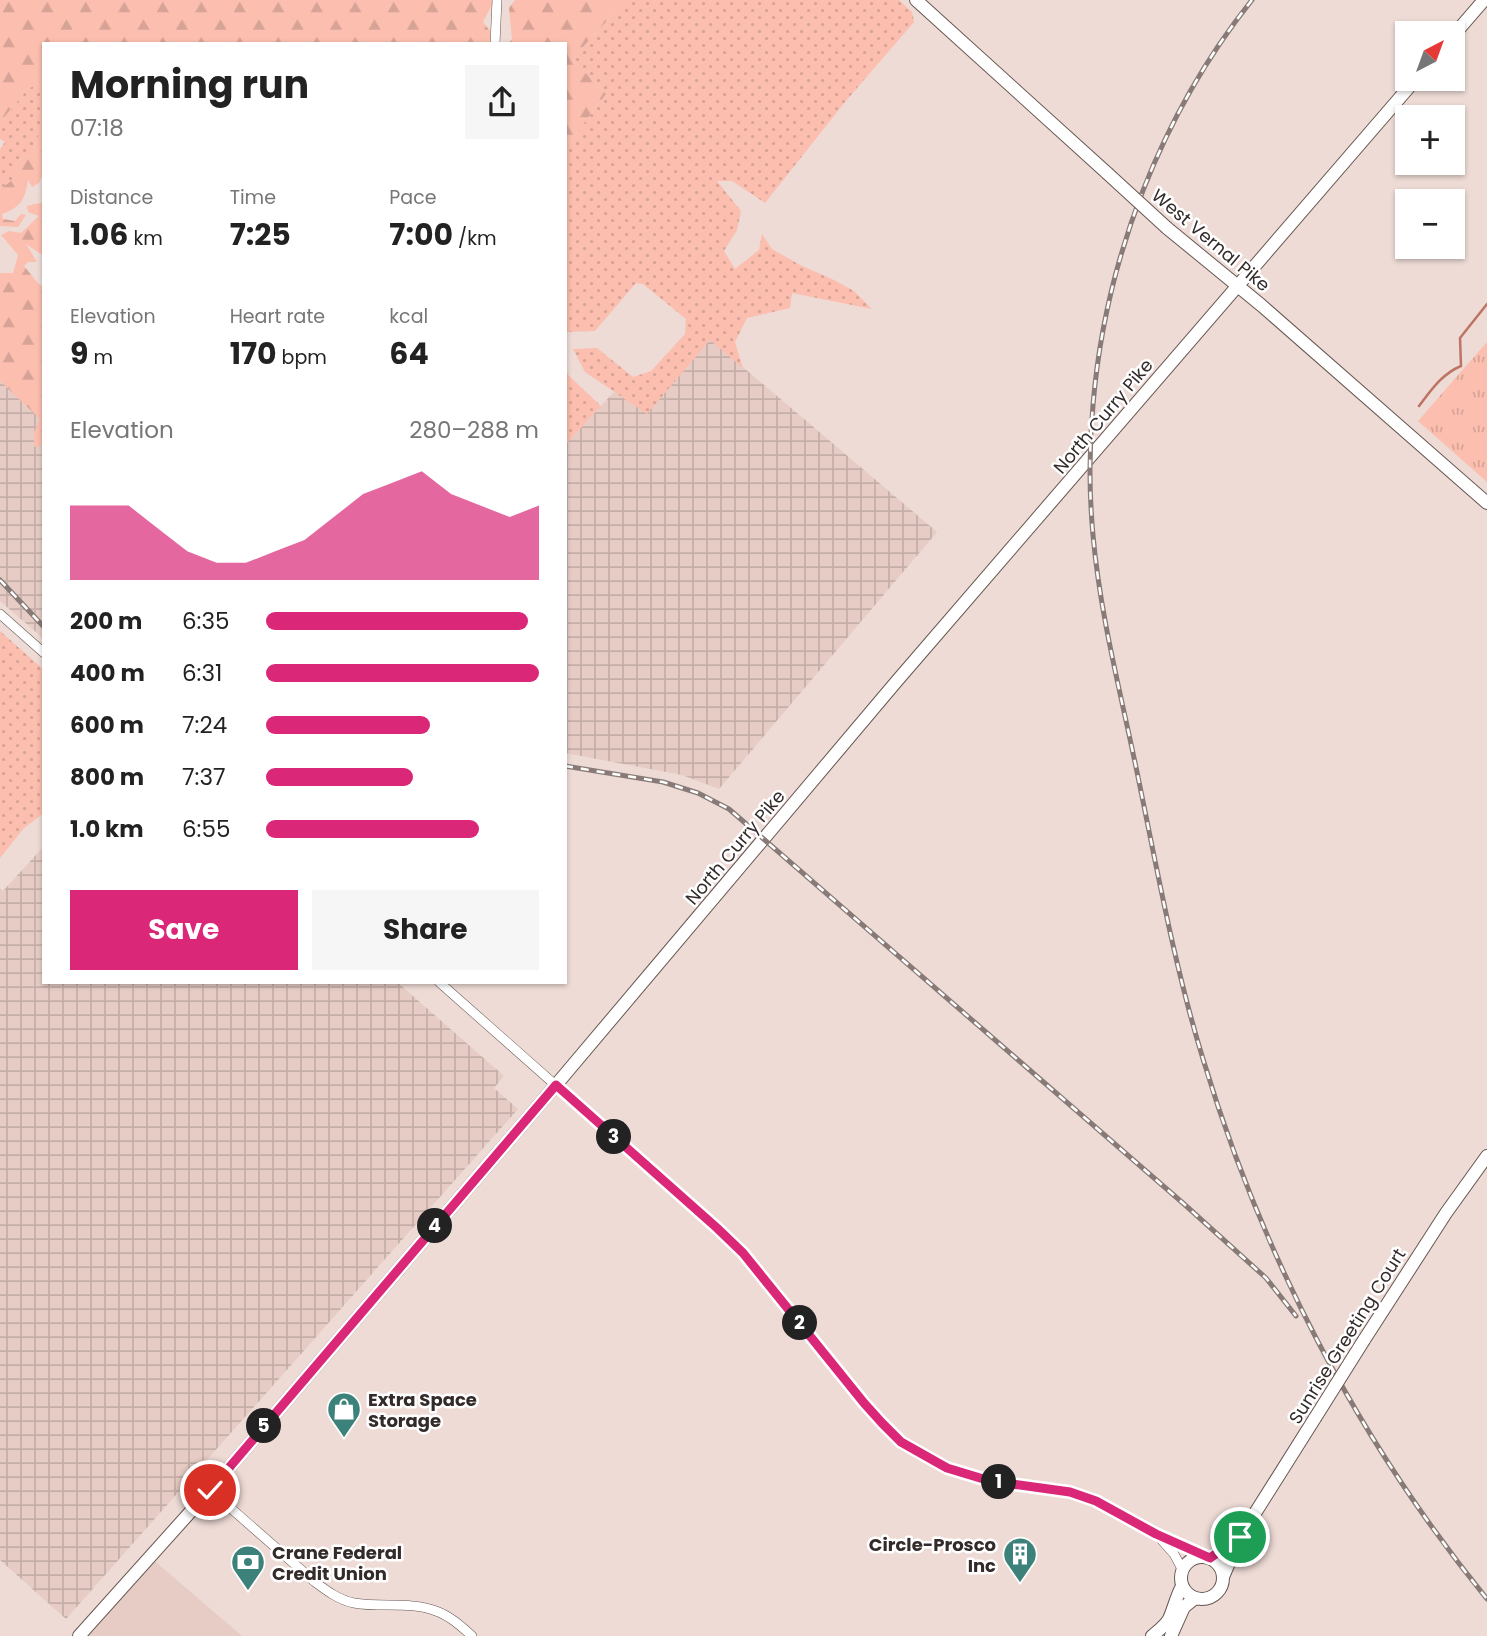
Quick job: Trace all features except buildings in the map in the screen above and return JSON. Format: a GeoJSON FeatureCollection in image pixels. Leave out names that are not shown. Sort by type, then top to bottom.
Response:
{"type":"FeatureCollection","features":[{"type":"Feature","properties":{"kind":"main road","name":"West Vernal Pike"},"geometry":{"type":"LineString","coordinates":[[916,0],[1167,228],[1487,502]]}},
{"type":"Feature","properties":{"kind":"main road"},"geometry":{"type":"LineString","coordinates":[[1465,22],[1484,0]]}},
{"type":"Feature","properties":{"kind":"main road","name":"North Curry Pike"},"geometry":{"type":"LineString","coordinates":[[79,1636],[210,1490],[914,661],[1406,91]]}},
{"type":"Feature","properties":{"kind":"main road","name":"Sunrise Greeting Court"},"geometry":{"type":"LineString","coordinates":[[1223,1577],[1240,1537],[1446,1213],[1487,1156]]}},
{"type":"Feature","properties":{"kind":"main road","name":"Sunrise Greeting Court"},"geometry":{"type":"LineString","coordinates":[[1208,1558],[1240,1537]]}},
{"type":"Feature","properties":{"kind":"main road"},"geometry":{"type":"LineString","coordinates":[[1208,1558],[1218,1564],[1223,1577],[1220,1590],[1202,1600],[1189,1595],[1182,1586],[1182,1569],[1192,1559],[1208,1558]]}},
{"type":"Feature","properties":{"kind":"main road"},"geometry":{"type":"LineString","coordinates":[[1152,1636],[1168,1619],[1182,1586]]}},
{"type":"Feature","properties":{"kind":"main road"},"geometry":{"type":"LineString","coordinates":[[1171,1636],[1184,1607],[1195,1598]]}},
{"type":"Feature","properties":{"kind":"street"},"geometry":{"type":"LineString","coordinates":[[495,42],[497,0]]}},
{"type":"Feature","properties":{"kind":"street"},"geometry":{"type":"LineString","coordinates":[[0,614],[42,651]]}},
{"type":"Feature","properties":{"kind":"street"},"geometry":{"type":"LineString","coordinates":[[441,984],[743,1253],[864,1403],[901,1442],[947,1468],[990,1481],[1070,1492],[1096,1501],[1156,1534],[1208,1558]]}},
{"type":"Feature","properties":{"kind":"street"},"geometry":{"type":"LineString","coordinates":[[210,1490],[332,1594],[352,1603],[420,1606],[451,1618],[472,1636]]}},
{"type":"Feature","properties":{"kind":"street"},"geometry":{"type":"LineString","coordinates":[[1156,1534],[1174,1554],[1182,1569]]}},
{"type":"Feature","properties":{"kind":"shaded area"},"geometry":{"type":"Polygon","coordinates":[[[710,339],[937,532],[719,789],[682,775],[567,753],[567,443],[614,392],[647,413],[710,339]]]}},
{"type":"Feature","properties":{"kind":"shaded area"},"geometry":{"type":"Polygon","coordinates":[[[0,373],[42,409],[42,637],[0,601],[0,373]]]}},
{"type":"Feature","properties":{"kind":"shaded area"},"geometry":{"type":"Polygon","coordinates":[[[42,848],[42,984],[399,984],[504,1076],[494,1088],[518,1109],[66,1619],[0,1560],[0,889],[3,891],[42,848]]]}},
{"type":"Feature","properties":{"kind":"shaded area"},"geometry":{"type":"Polygon","coordinates":[[[151,1558],[242,1636],[84,1636],[151,1558]]]}},
{"type":"Feature","properties":{"kind":"green space"},"geometry":{"type":"Polygon","coordinates":[[[0,0],[494,0],[483,22],[490,31],[490,42],[42,42],[42,79],[27,90],[0,122],[0,0]]]}},
{"type":"Feature","properties":{"kind":"green space"},"geometry":{"type":"Polygon","coordinates":[[[515,0],[626,0],[572,59],[606,94],[567,145],[567,42],[510,42],[512,39],[509,8],[515,0]]]}},
{"type":"Feature","properties":{"kind":"green space"},"geometry":{"type":"Polygon","coordinates":[[[626,0],[899,0],[912,12],[914,22],[845,102],[765,203],[732,181],[717,181],[741,211],[737,230],[724,251],[735,269],[759,250],[762,234],[772,249],[854,291],[872,309],[792,293],[790,308],[747,318],[735,342],[743,368],[710,340],[647,414],[585,372],[573,349],[597,348],[633,377],[651,371],[685,334],[686,319],[643,284],[636,283],[595,331],[567,332],[567,145],[606,94],[572,59],[626,0]]]}},
{"type":"Feature","properties":{"kind":"green space"},"geometry":{"type":"Polygon","coordinates":[[[42,79],[40,132],[32,155],[19,160],[15,178],[0,189],[0,149],[5,142],[0,139],[0,122],[27,90],[42,79]]]}},
{"type":"Feature","properties":{"kind":"green space"},"geometry":{"type":"Polygon","coordinates":[[[42,117],[42,176],[39,183],[32,187],[28,180],[21,202],[14,209],[2,214],[3,219],[15,221],[21,214],[26,215],[18,227],[0,226],[0,189],[15,178],[12,172],[19,160],[32,155],[40,132],[42,117]]]}},
{"type":"Feature","properties":{"kind":"green space"},"geometry":{"type":"Polygon","coordinates":[[[42,202],[42,255],[26,244],[37,262],[28,262],[24,266],[42,286],[42,445],[34,447],[34,432],[40,419],[0,381],[0,273],[13,273],[18,255],[1,235],[9,231],[21,233],[39,216],[28,212],[27,206],[42,202]]]}},
{"type":"Feature","properties":{"kind":"green space"},"geometry":{"type":"Polygon","coordinates":[[[1487,342],[1487,482],[1418,421],[1487,342]]]}},
{"type":"Feature","properties":{"kind":"green space"},"geometry":{"type":"Polygon","coordinates":[[[567,372],[601,406],[567,443],[567,372]]]}},
{"type":"Feature","properties":{"kind":"green space"},"geometry":{"type":"Polygon","coordinates":[[[0,631],[42,668],[42,814],[24,828],[0,858],[0,631]]]}},
{"type":"Feature","properties":{"kind":"waterway"},"geometry":{"type":"LineString","coordinates":[[1419,406],[1443,378],[1461,366],[1460,338],[1487,304]]}},
{"type":"Feature","properties":{"kind":"railway"},"geometry":{"type":"LineString","coordinates":[[1252,0],[1190,91],[1165,140],[1143,191],[1110,297],[1093,405],[1090,454],[1096,565],[1112,654],[1183,988],[1203,1059],[1254,1204],[1318,1342],[1356,1410],[1396,1475],[1487,1599]]}},
{"type":"Feature","properties":{"kind":"railway"},"geometry":{"type":"LineString","coordinates":[[0,580],[42,625]]}},
{"type":"Feature","properties":{"kind":"railway"},"geometry":{"type":"LineString","coordinates":[[567,766],[663,782],[698,793],[729,809],[1184,1204],[1266,1278],[1296,1316]]}},
{"type":"Feature","properties":{"kind":"place","name":"Extra Space Storage"},"geometry":{"type":"Point","coordinates":[344,1439]}},
{"type":"Feature","properties":{"kind":"place","name":"Circle-Prosco Inc"},"geometry":{"type":"Point","coordinates":[1020,1584]}},
{"type":"Feature","properties":{"kind":"place","name":"Crane Federal Credit Union"},"geometry":{"type":"Point","coordinates":[248,1592]}},
{"type":"Feature","properties":{"kind":"route"},"geometry":{"type":"LineString","coordinates":[[210,1490],[556,1085],[743,1253],[864,1403],[901,1442],[947,1468],[990,1481],[1070,1492],[1096,1501],[1156,1534],[1210,1558],[1240,1537]]}}]}
